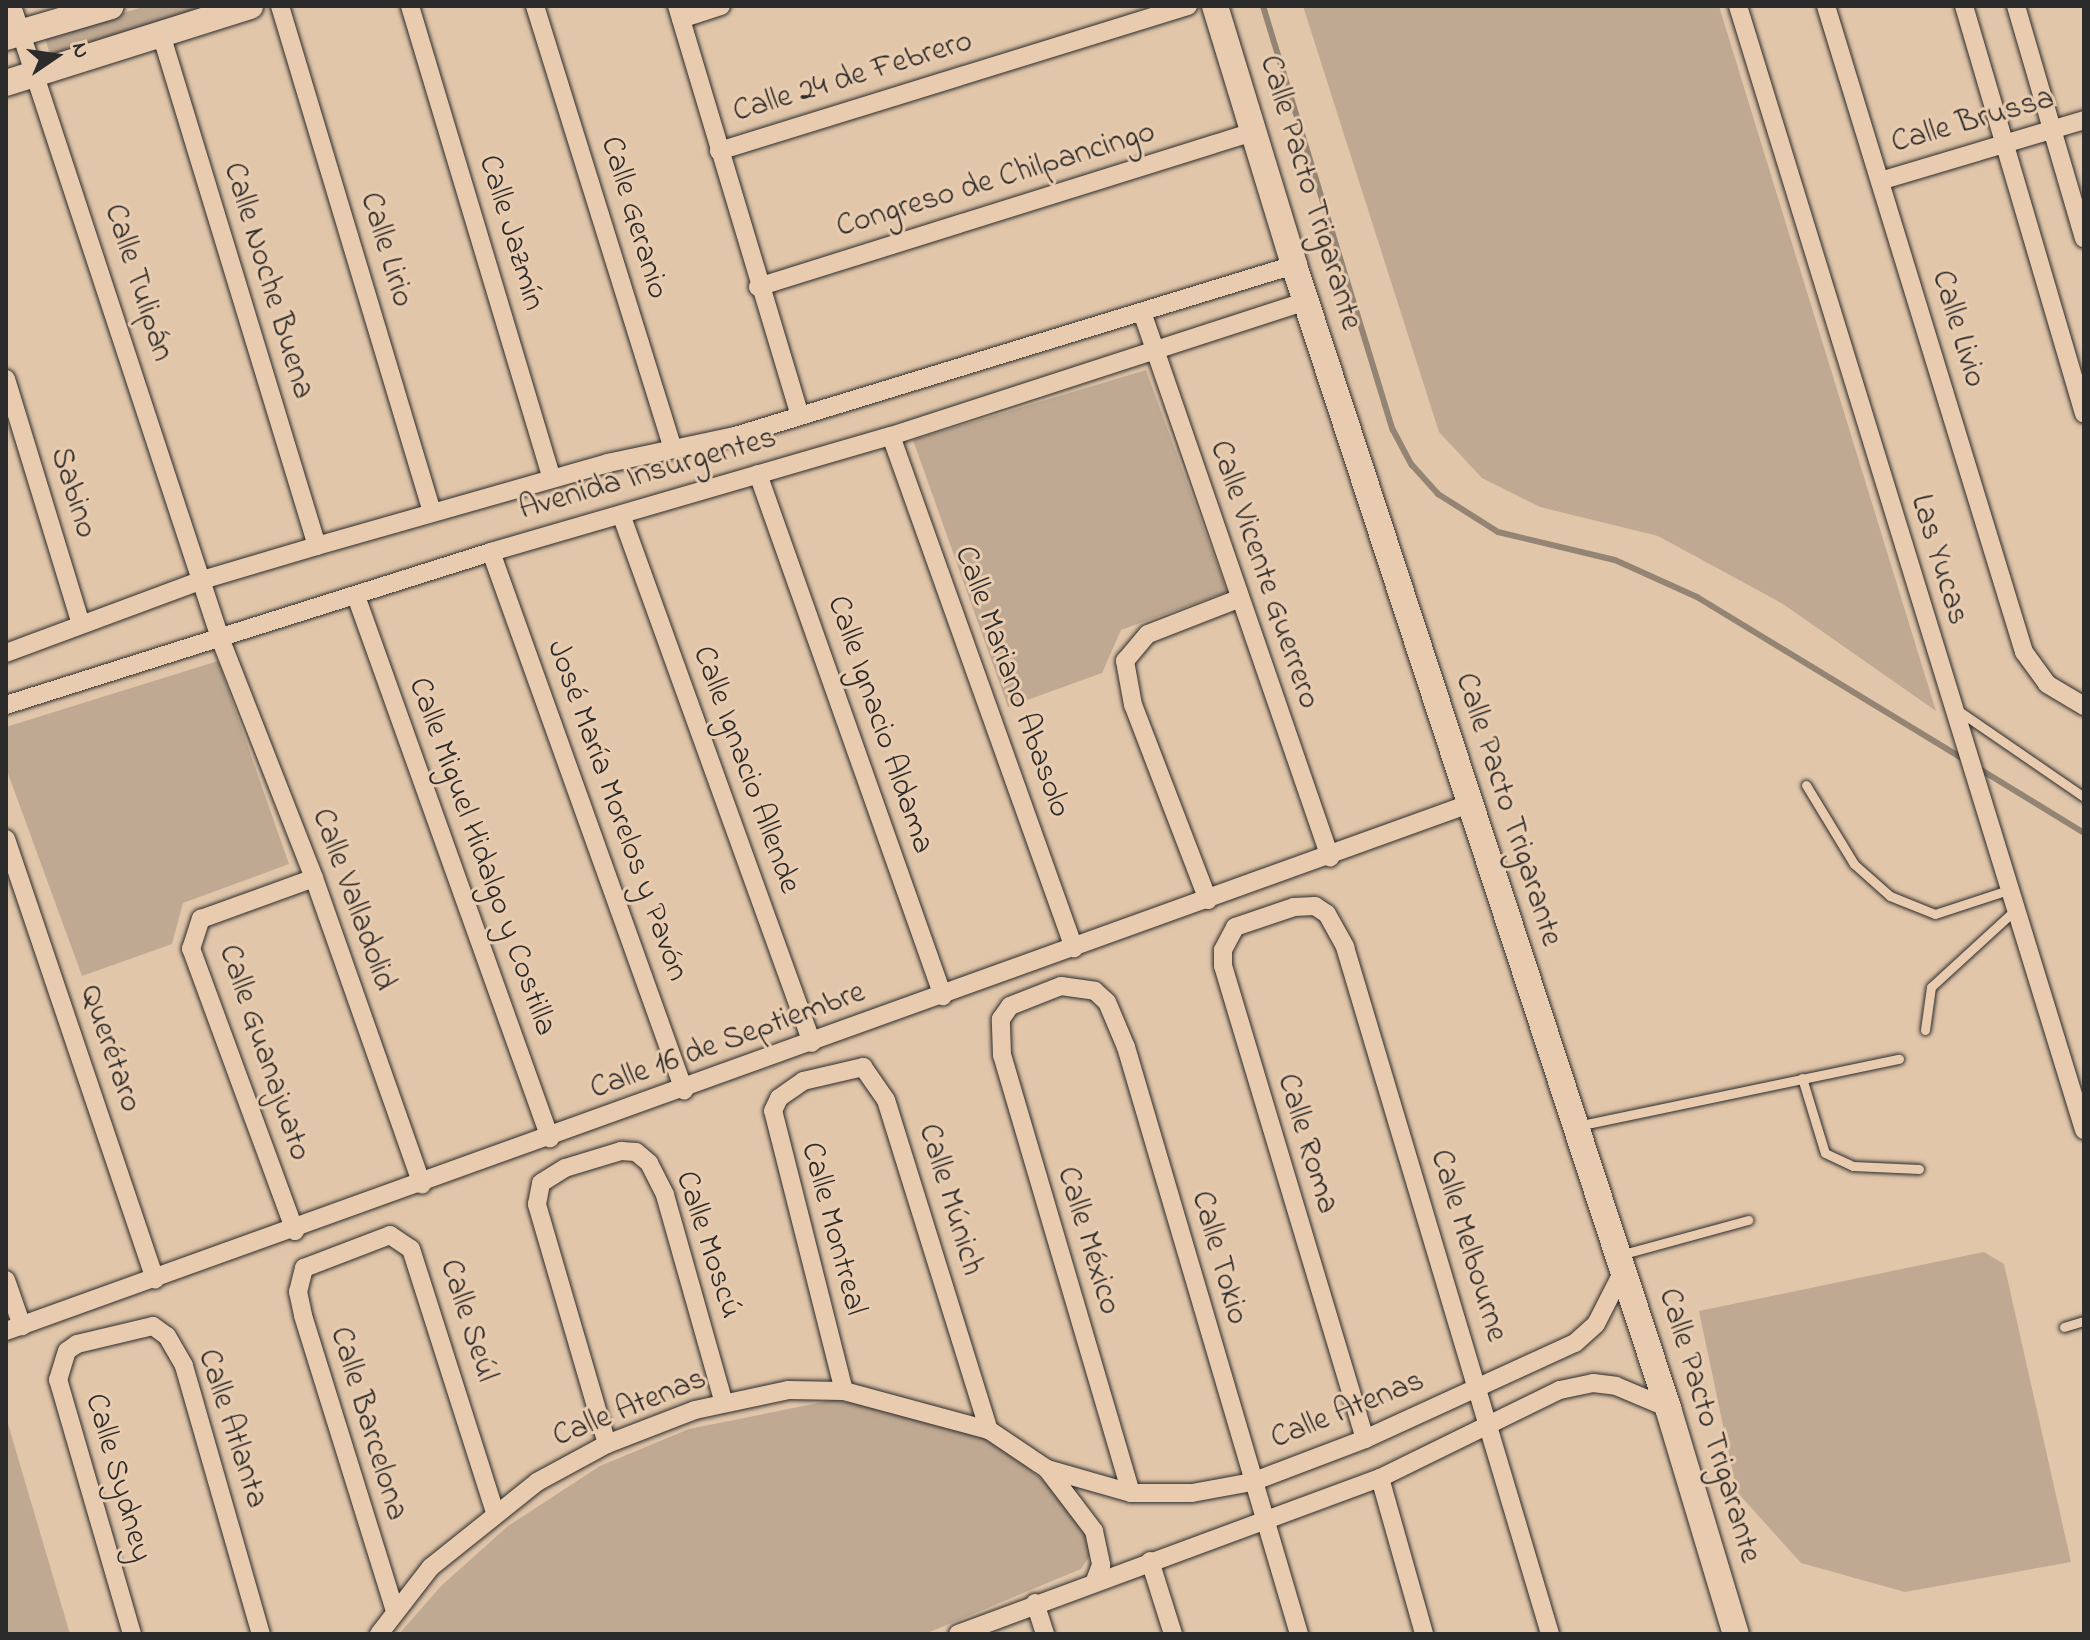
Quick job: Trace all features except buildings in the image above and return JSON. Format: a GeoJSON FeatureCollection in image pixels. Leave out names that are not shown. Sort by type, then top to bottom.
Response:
{"type":"FeatureCollection","features":[{"type":"Feature","properties":{"kind":"street","name":"Calle Tulipán"},"geometry":{"type":"LineString","coordinates":[[12,6],[14,34],[38,72],[220,638]]}},
{"type":"Feature","properties":{"kind":"street"},"geometry":{"type":"LineString","coordinates":[[14,34],[111,6]]}},
{"type":"Feature","properties":{"kind":"street"},"geometry":{"type":"LineString","coordinates":[[6,83],[250,6]]}},
{"type":"Feature","properties":{"kind":"street","name":"Calle Lirio"},"geometry":{"type":"LineString","coordinates":[[280,6],[432,512]]}},
{"type":"Feature","properties":{"kind":"street","name":"Calle Jazmín"},"geometry":{"type":"LineString","coordinates":[[410,6],[552,478]]}},
{"type":"Feature","properties":{"kind":"street","name":"Calle Geranio"},"geometry":{"type":"LineString","coordinates":[[535,6],[673,449]]}},
{"type":"Feature","properties":{"kind":"street"},"geometry":{"type":"LineString","coordinates":[[721,6],[679,12],[758,287],[800,416]]}},
{"type":"Feature","properties":{"kind":"street","name":"Calle 24 de Febrero"},"geometry":{"type":"LineString","coordinates":[[719,151],[1188,6]]}},
{"type":"Feature","properties":{"kind":"street","name":"Calle Pacto Trigarante"},"geometry":{"type":"LineString","coordinates":[[1215,6],[1294,265],[1668,1408],[1736,1634]]}},
{"type":"Feature","properties":{"kind":"street","name":"Las Yucas"},"geometry":{"type":"LineString","coordinates":[[1738,6],[1952,712],[2084,1130]]}},
{"type":"Feature","properties":{"kind":"street","name":"Calle Livio"},"geometry":{"type":"LineString","coordinates":[[1826,6],[2032,669],[2084,706]]}},
{"type":"Feature","properties":{"kind":"street"},"geometry":{"type":"LineString","coordinates":[[1964,6],[2084,414]]}},
{"type":"Feature","properties":{"kind":"street"},"geometry":{"type":"LineString","coordinates":[[2016,6],[2084,238]]}},
{"type":"Feature","properties":{"kind":"street","name":"Calle Noche Buena"},"geometry":{"type":"LineString","coordinates":[[161,34],[317,546]]}},
{"type":"Feature","properties":{"kind":"street","name":"Calle Brussa"},"geometry":{"type":"LineString","coordinates":[[1880,181],[2084,120]]}},
{"type":"Feature","properties":{"kind":"street","name":"Congreso de Chilpancingo"},"geometry":{"type":"LineString","coordinates":[[758,287],[1253,132]]}},
{"type":"Feature","properties":{"kind":"street","name":"Avenida Insurgentes"},"geometry":{"type":"LineString","coordinates":[[6,653],[202,580],[552,478],[800,416],[1294,265]]}},
{"type":"Feature","properties":{"kind":"street","name":"Avenida Insurgentes"},"geometry":{"type":"LineString","coordinates":[[6,705],[491,552],[622,517],[891,436],[1306,301]]}},
{"type":"Feature","properties":{"kind":"street","name":"Calle Vicente Guerrero"},"geometry":{"type":"LineString","coordinates":[[1142,312],[1238,599],[1330,857]]}},
{"type":"Feature","properties":{"kind":"street","name":"Sabino"},"geometry":{"type":"LineString","coordinates":[[6,379],[81,624]]}},
{"type":"Feature","properties":{"kind":"street","name":"Calle Mariano Abasolo"},"geometry":{"type":"LineString","coordinates":[[891,436],[1074,948]]}},
{"type":"Feature","properties":{"kind":"street","name":"Calle Ignacio Aldama"},"geometry":{"type":"LineString","coordinates":[[758,474],[943,996]]}},
{"type":"Feature","properties":{"kind":"street","name":"Calle Ignacio Allende"},"geometry":{"type":"LineString","coordinates":[[622,517],[812,1043]]}},
{"type":"Feature","properties":{"kind":"street","name":"José María Morelos y Pavón"},"geometry":{"type":"LineString","coordinates":[[491,552],[684,1090]]}},
{"type":"Feature","properties":{"kind":"street","name":"Calle Miguel Hidalgo y Costilla"},"geometry":{"type":"LineString","coordinates":[[356,596],[550,1138]]}},
{"type":"Feature","properties":{"kind":"street"},"geometry":{"type":"LineString","coordinates":[[1208,900],[1133,705],[1125,661],[1148,634],[1238,599]]}},
{"type":"Feature","properties":{"kind":"street","name":"Calle Valladolid"},"geometry":{"type":"LineString","coordinates":[[220,638],[314,878],[422,1185]]}},
{"type":"Feature","properties":{"kind":"street","name":"Calle 16 de Septiembre"},"geometry":{"type":"LineString","coordinates":[[14,1329],[295,1231],[1469,804]]}},
{"type":"Feature","properties":{"kind":"street","name":"Querétaro"},"geometry":{"type":"LineString","coordinates":[[6,839],[155,1279]]}},
{"type":"Feature","properties":{"kind":"street","name":"Calle Guanajuato"},"geometry":{"type":"LineString","coordinates":[[295,1231],[191,949],[201,919],[314,878]]}},
{"type":"Feature","properties":{"kind":"street","name":"Calle Melbourne"},"geometry":{"type":"LineString","coordinates":[[1294,907],[1315,906],[1327,914],[1345,947],[1550,1634]]}},
{"type":"Feature","properties":{"kind":"street","name":"Calle Roma"},"geometry":{"type":"LineString","coordinates":[[1294,907],[1235,927],[1223,950],[1223,966],[1365,1439]]}},
{"type":"Feature","properties":{"kind":"street","name":"Calle Tokio"},"geometry":{"type":"LineString","coordinates":[[1010,1006],[1027,996],[1080,986],[1095,991],[1115,1018],[1299,1634]]}},
{"type":"Feature","properties":{"kind":"street","name":"Calle México"},"geometry":{"type":"LineString","coordinates":[[1010,1006],[1001,1019],[1000,1034],[1006,1073],[1131,1493]]}},
{"type":"Feature","properties":{"kind":"street","name":"Calle Múnich"},"geometry":{"type":"LineString","coordinates":[[790,1088],[849,1067],[863,1067],[881,1087],[989,1430]]}},
{"type":"Feature","properties":{"kind":"street","name":"Calle Montreal"},"geometry":{"type":"LineString","coordinates":[[790,1088],[773,1111],[777,1142],[844,1391]]}},
{"type":"Feature","properties":{"kind":"street","name":"Calle Moscú"},"geometry":{"type":"LineString","coordinates":[[607,1444],[540,1221],[537,1191],[549,1174],[621,1151],[636,1152],[649,1163],[665,1195],[724,1403]]}},
{"type":"Feature","properties":{"kind":"street","name":"Calle Seúl"},"geometry":{"type":"LineString","coordinates":[[315,1259],[390,1235],[411,1249],[495,1512]]}},
{"type":"Feature","properties":{"kind":"street","name":"Calle Barcelona"},"geometry":{"type":"LineString","coordinates":[[315,1259],[298,1279],[303,1315],[395,1611]]}},
{"type":"Feature","properties":{"kind":"street","name":"Calle Atenas"},"geometry":{"type":"LineString","coordinates":[[379,1634],[431,1567],[495,1512],[564,1465],[607,1444],[724,1403],[788,1390],[844,1391],[989,1430],[1047,1469],[1131,1493],[1192,1493],[1252,1482],[1365,1439],[1575,1343],[1596,1324],[1621,1262]]}},
{"type":"Feature","properties":{"kind":"street"},"geometry":{"type":"LineString","coordinates":[[6,1280],[14,1329]]}},
{"type":"Feature","properties":{"kind":"street","name":"Calle Atlanta"},"geometry":{"type":"LineString","coordinates":[[77,1344],[137,1327],[153,1326],[167,1336],[184,1366],[261,1634]]}},
{"type":"Feature","properties":{"kind":"street","name":"Calle Sydney"},"geometry":{"type":"LineString","coordinates":[[77,1344],[60,1362],[60,1394],[132,1634]]}},
{"type":"Feature","properties":{"kind":"street"},"geometry":{"type":"LineString","coordinates":[[958,1634],[1380,1478],[1490,1427],[1560,1390],[1593,1383],[1616,1386],[1668,1408]]}},
{"type":"Feature","properties":{"kind":"street","name":"Calle Atenas"},"geometry":{"type":"LineString","coordinates":[[1047,1469],[1094,1531],[1101,1565],[1094,1583]]}},
{"type":"Feature","properties":{"kind":"street"},"geometry":{"type":"LineString","coordinates":[[1380,1478],[1424,1634]]}},
{"type":"Feature","properties":{"kind":"street"},"geometry":{"type":"LineString","coordinates":[[1150,1561],[1173,1634]]}},
{"type":"Feature","properties":{"kind":"street"},"geometry":{"type":"LineString","coordinates":[[1035,1603],[1045,1634]]}},
{"type":"Feature","properties":{"kind":"lane"},"geometry":{"type":"LineString","coordinates":[[1952,712],[2084,797]]}},
{"type":"Feature","properties":{"kind":"lane"},"geometry":{"type":"LineString","coordinates":[[1806,785],[1854,864],[1890,896],[1935,914],[2008,890]]}},
{"type":"Feature","properties":{"kind":"lane"},"geometry":{"type":"LineString","coordinates":[[1925,1030],[1931,987],[2015,910]]}},
{"type":"Feature","properties":{"kind":"lane"},"geometry":{"type":"LineString","coordinates":[[1576,1126],[1899,1059]]}},
{"type":"Feature","properties":{"kind":"lane"},"geometry":{"type":"LineString","coordinates":[[1802,1078],[1825,1153],[1853,1166],[1919,1169]]}},
{"type":"Feature","properties":{"kind":"lane"},"geometry":{"type":"LineString","coordinates":[[1621,1262],[1748,1220]]}},
{"type":"Feature","properties":{"kind":"lane"},"geometry":{"type":"LineString","coordinates":[[2064,1327],[2084,1321]]}},
{"type":"Feature","properties":{"kind":"shaded area"},"geometry":{"type":"Polygon","coordinates":[[[146,6],[208,6],[50,55],[45,37],[146,6]]]}},
{"type":"Feature","properties":{"kind":"shaded area"},"geometry":{"type":"Polygon","coordinates":[[[1303,6],[1719,6],[1936,711],[1783,604],[1658,536],[1540,507],[1482,478],[1439,432],[1303,6]]]}},
{"type":"Feature","properties":{"kind":"shaded area"},"geometry":{"type":"Polygon","coordinates":[[[1146,370],[1227,592],[1121,630],[1102,673],[1008,707],[913,440],[1146,370]]]}},
{"type":"Feature","properties":{"kind":"shaded area"},"geometry":{"type":"Polygon","coordinates":[[[218,661],[289,864],[183,903],[172,944],[82,976],[6,768],[6,727],[218,661]]]}},
{"type":"Feature","properties":{"kind":"shaded area"},"geometry":{"type":"Polygon","coordinates":[[[1984,1252],[2004,1264],[2071,1562],[1905,1592],[1801,1563],[1737,1492],[1699,1311],[1984,1252]]]}},
{"type":"Feature","properties":{"kind":"shaded area"},"geometry":{"type":"Polygon","coordinates":[[[833,1400],[916,1412],[990,1435],[1055,1491],[1086,1535],[1091,1554],[1081,1569],[925,1634],[399,1634],[441,1586],[508,1526],[600,1466],[689,1429],[833,1400]]]}},
{"type":"Feature","properties":{"kind":"shaded area"},"geometry":{"type":"Polygon","coordinates":[[[6,1417],[70,1634],[6,1634],[6,1417]]]}},
{"type":"Feature","properties":{"kind":"waterway"},"geometry":{"type":"LineString","coordinates":[[1263,6],[1393,430],[1412,465],[1438,494],[1498,532],[1615,560],[1697,597],[1965,760]]}},
{"type":"Feature","properties":{"kind":"waterway"},"geometry":{"type":"LineString","coordinates":[[1978,768],[2084,833]]}}]}
